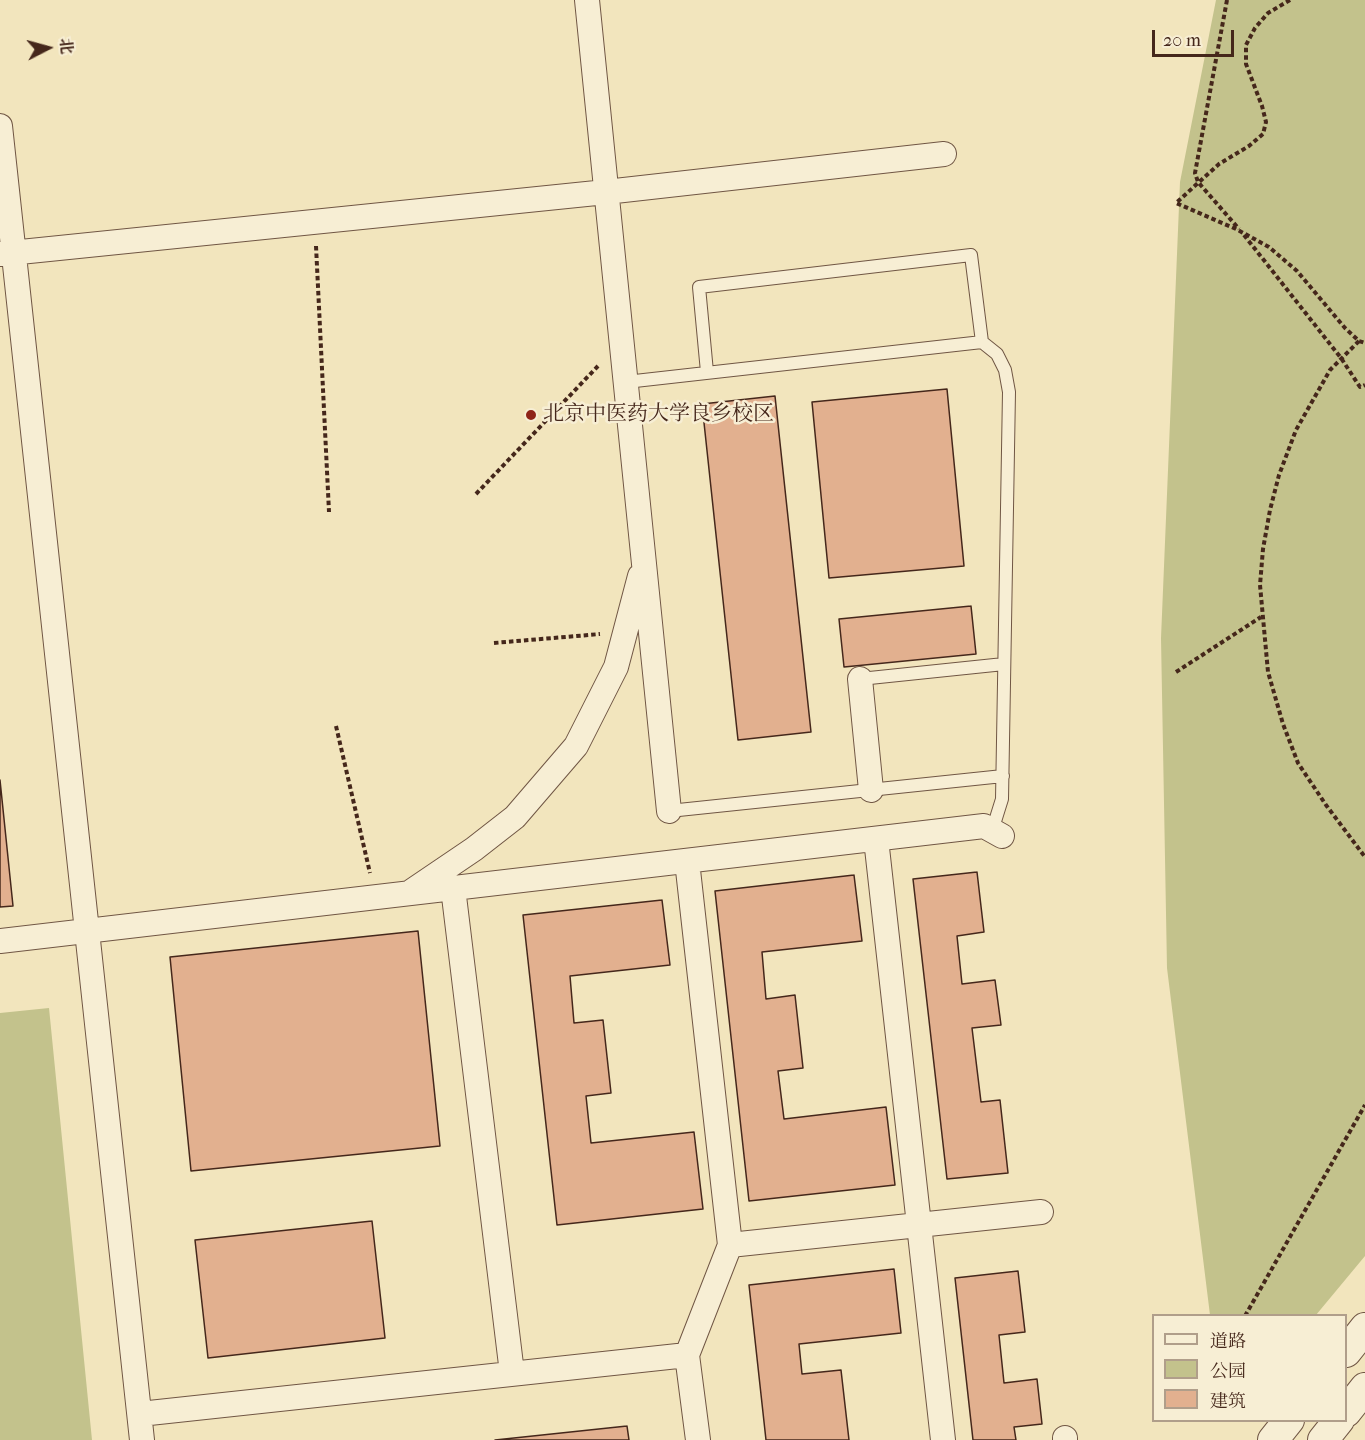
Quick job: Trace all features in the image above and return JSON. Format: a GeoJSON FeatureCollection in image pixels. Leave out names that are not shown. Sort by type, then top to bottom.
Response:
{"type":"FeatureCollection","features":[{"type":"Feature","properties":{"kind":"street"},"geometry":{"type":"LineString","coordinates":[[587,0],[669,811]]}},
{"type":"Feature","properties":{"kind":"street"},"geometry":{"type":"LineString","coordinates":[[0,126],[142,1440]]}},
{"type":"Feature","properties":{"kind":"street"},"geometry":{"type":"LineString","coordinates":[[0,254],[606,192],[944,154]]}},
{"type":"Feature","properties":{"kind":"street"},"geometry":{"type":"LineString","coordinates":[[407,894],[474,849],[515,817],[576,746],[615,667],[644,563]]}},
{"type":"Feature","properties":{"kind":"street"},"geometry":{"type":"LineString","coordinates":[[860,679],[871,790]]}},
{"type":"Feature","properties":{"kind":"street"},"geometry":{"type":"LineString","coordinates":[[0,941],[984,826],[997,833]]}},
{"type":"Feature","properties":{"kind":"street"},"geometry":{"type":"LineString","coordinates":[[876,839],[943,1440]]}},
{"type":"Feature","properties":{"kind":"street"},"geometry":{"type":"LineString","coordinates":[[687,861],[730,1245],[687,1355],[698,1440]]}},
{"type":"Feature","properties":{"kind":"street"},"geometry":{"type":"LineString","coordinates":[[453,888],[512,1373]]}},
{"type":"Feature","properties":{"kind":"street"},"geometry":{"type":"LineString","coordinates":[[730,1245],[1041,1212]]}},
{"type":"Feature","properties":{"kind":"street"},"geometry":{"type":"LineString","coordinates":[[1347,1351],[1365,1328]]}},
{"type":"Feature","properties":{"kind":"street"},"geometry":{"type":"LineString","coordinates":[[140,1414],[687,1355]]}},
{"type":"Feature","properties":{"kind":"street"},"geometry":{"type":"LineString","coordinates":[[1347,1411],[1365,1388]]}},
{"type":"Feature","properties":{"kind":"street"},"geometry":{"type":"LineString","coordinates":[[1273,1440],[1287,1422]]}},
{"type":"Feature","properties":{"kind":"street"},"geometry":{"type":"LineString","coordinates":[[1323,1440],[1337,1422]]}},
{"type":"Feature","properties":{"kind":"lane"},"geometry":{"type":"LineString","coordinates":[[707,372],[699,287],[971,255],[982,342],[997,354],[1005,370],[1009,392],[1003,776],[997,833]]}},
{"type":"Feature","properties":{"kind":"lane"},"geometry":{"type":"LineString","coordinates":[[626,382],[982,342]]}},
{"type":"Feature","properties":{"kind":"lane"},"geometry":{"type":"LineString","coordinates":[[860,679],[1004,664]]}},
{"type":"Feature","properties":{"kind":"lane"},"geometry":{"type":"LineString","coordinates":[[669,811],[1003,776]]}},
{"type":"Feature","properties":{"kind":"path"},"geometry":{"type":"LineString","coordinates":[[1227,0],[1195,173],[1198,182],[1242,232],[1341,358],[1360,387],[1365,386]]}},
{"type":"Feature","properties":{"kind":"path"},"geometry":{"type":"LineString","coordinates":[[1290,0],[1268,13],[1255,28],[1245,45],[1246,64],[1263,106],[1266,122],[1263,134],[1249,146],[1219,164],[1176,203],[1242,232],[1269,248],[1297,271],[1346,328],[1365,344]]}},
{"type":"Feature","properties":{"kind":"path"},"geometry":{"type":"LineString","coordinates":[[315,221],[329,512]]}},
{"type":"Feature","properties":{"kind":"path"},"geometry":{"type":"LineString","coordinates":[[1359,341],[1330,370],[1296,430],[1279,475],[1270,510],[1260,585],[1268,672],[1283,724],[1298,763],[1326,805],[1365,856]]}},
{"type":"Feature","properties":{"kind":"path"},"geometry":{"type":"LineString","coordinates":[[476,495],[622,342]]}},
{"type":"Feature","properties":{"kind":"path"},"geometry":{"type":"LineString","coordinates":[[1176,672],[1262,617]]}},
{"type":"Feature","properties":{"kind":"path"},"geometry":{"type":"LineString","coordinates":[[494,643],[625,632]]}},
{"type":"Feature","properties":{"kind":"path"},"geometry":{"type":"LineString","coordinates":[[336,726],[375,897]]}},
{"type":"Feature","properties":{"kind":"path"},"geometry":{"type":"LineString","coordinates":[[1246,1314],[1365,1105]]}},
{"type":"Feature","properties":{"kind":"green space"},"geometry":{"type":"Polygon","coordinates":[[[1216,0],[1365,0],[1365,1256],[1317,1314],[1210,1314],[1167,968],[1161,638],[1180,182],[1216,0]]]}},
{"type":"Feature","properties":{"kind":"green space"},"geometry":{"type":"Polygon","coordinates":[[[49,1008],[92,1440],[0,1440],[0,1013],[49,1008]]]}},
{"type":"Feature","properties":{"kind":"building"},"geometry":{"type":"Polygon","coordinates":[[[947,389],[964,566],[829,578],[812,402],[947,389]]]}},
{"type":"Feature","properties":{"kind":"building"},"geometry":{"type":"Polygon","coordinates":[[[775,396],[811,732],[738,740],[702,404],[775,396]]]}},
{"type":"Feature","properties":{"kind":"building"},"geometry":{"type":"Polygon","coordinates":[[[971,606],[976,654],[844,667],[839,619],[971,606]]]}},
{"type":"Feature","properties":{"kind":"building"},"geometry":{"type":"Polygon","coordinates":[[[0,780],[13,906],[0,907],[0,780]]]}},
{"type":"Feature","properties":{"kind":"building"},"geometry":{"type":"Polygon","coordinates":[[[977,872],[984,932],[957,936],[962,984],[995,980],[1001,1025],[972,1028],[981,1102],[1000,1100],[1008,1173],[947,1179],[913,879],[977,872]]]}},
{"type":"Feature","properties":{"kind":"building"},"geometry":{"type":"Polygon","coordinates":[[[854,875],[862,941],[762,952],[766,999],[795,995],[803,1068],[778,1071],[784,1119],[886,1107],[895,1185],[749,1201],[715,891],[854,875]]]}},
{"type":"Feature","properties":{"kind":"building"},"geometry":{"type":"Polygon","coordinates":[[[662,900],[670,965],[570,976],[574,1023],[603,1020],[611,1093],[586,1096],[591,1143],[694,1132],[703,1209],[557,1225],[523,915],[662,900]]]}},
{"type":"Feature","properties":{"kind":"building"},"geometry":{"type":"Polygon","coordinates":[[[418,931],[440,1146],[191,1171],[170,957],[418,931]]]}},
{"type":"Feature","properties":{"kind":"building"},"geometry":{"type":"Polygon","coordinates":[[[372,1221],[385,1338],[208,1358],[195,1240],[372,1221]]]}},
{"type":"Feature","properties":{"kind":"building"},"geometry":{"type":"Polygon","coordinates":[[[894,1269],[901,1333],[799,1344],[802,1374],[841,1370],[849,1440],[766,1440],[749,1285],[894,1269]]]}},
{"type":"Feature","properties":{"kind":"building"},"geometry":{"type":"Polygon","coordinates":[[[1018,1271],[1025,1332],[999,1335],[1004,1383],[1037,1379],[1042,1424],[1014,1427],[1016,1440],[973,1440],[955,1278],[1018,1271]]]}},
{"type":"Feature","properties":{"kind":"building"},"geometry":{"type":"Polygon","coordinates":[[[627,1426],[629,1440],[495,1440],[627,1426]]]}},
{"type":"Feature","properties":{"kind":"place","name":"北京中医药大学良乡校区"},"geometry":{"type":"Point","coordinates":[531,415]}}]}
